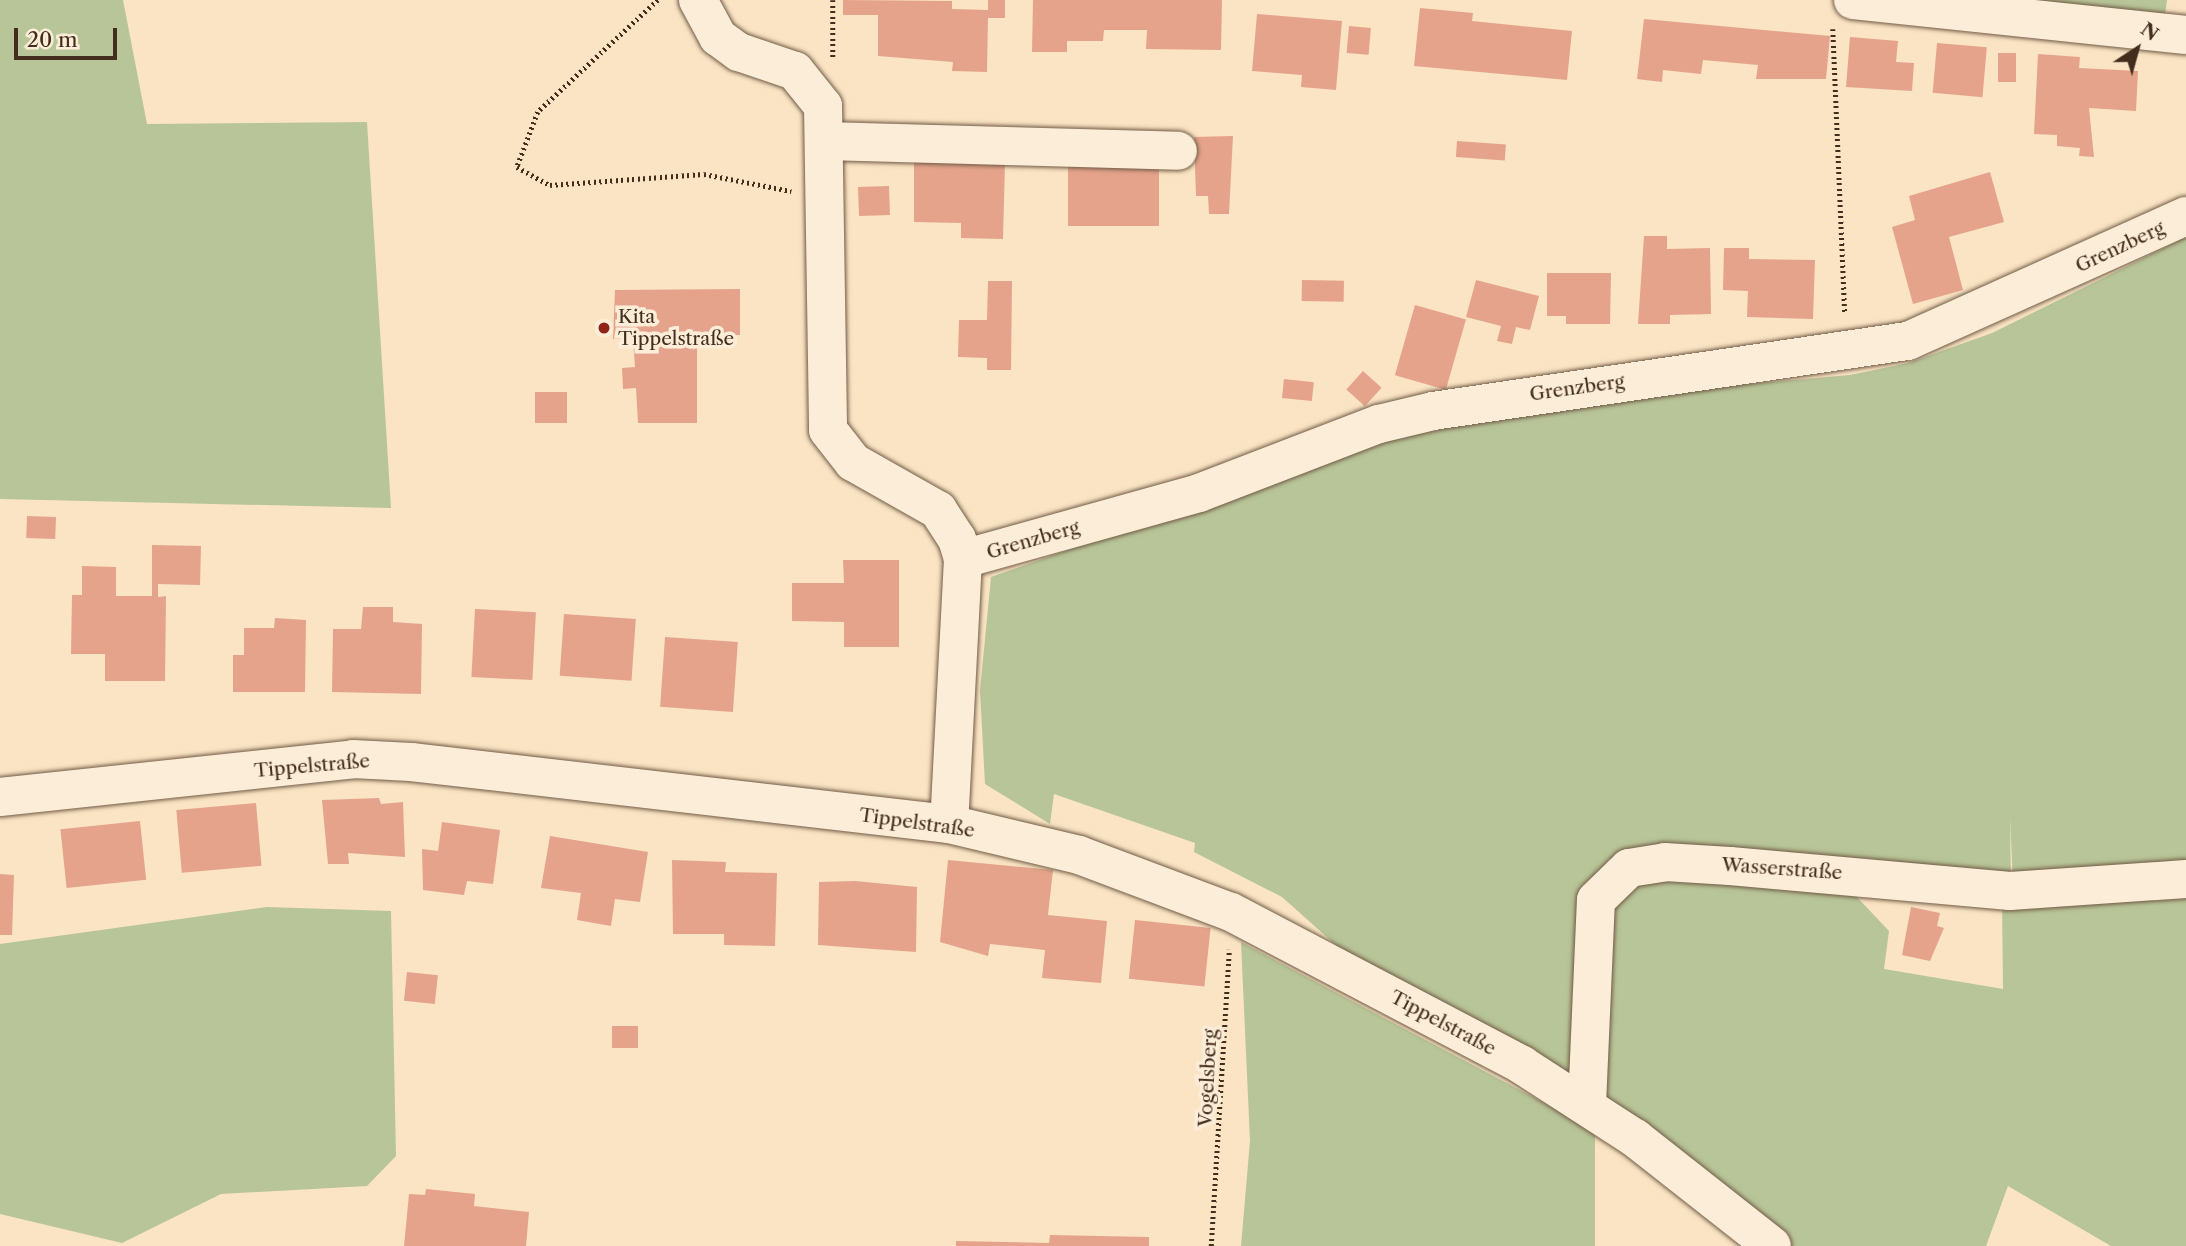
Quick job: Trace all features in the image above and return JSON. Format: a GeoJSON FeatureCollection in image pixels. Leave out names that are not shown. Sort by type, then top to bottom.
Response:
{"type":"FeatureCollection","features":[{"type":"Feature","properties":{"kind":"street","name":"Grenzberg"},"geometry":{"type":"LineString","coordinates":[[698,0],[709,28],[728,46],[807,80],[822,106],[826,141],[824,192],[828,430],[853,462],[938,510],[963,559],[949,824]]}},
{"type":"Feature","properties":{"kind":"street"},"geometry":{"type":"LineString","coordinates":[[1843,6],[2186,35]]}},
{"type":"Feature","properties":{"kind":"street"},"geometry":{"type":"LineString","coordinates":[[826,141],[1178,151]]}},
{"type":"Feature","properties":{"kind":"street","name":"Grenzberg"},"geometry":{"type":"LineString","coordinates":[[963,559],[1199,493],[1379,424],[1433,411],[1848,354],[1967,320],[2186,216]]}},
{"type":"Feature","properties":{"kind":"street","name":"Tippelstraße"},"geometry":{"type":"LineString","coordinates":[[0,797],[353,759],[949,824],[1079,855],[1231,912],[1587,1105],[1772,1246]]}},
{"type":"Feature","properties":{"kind":"street","name":"Wasserstraße"},"geometry":{"type":"LineString","coordinates":[[1587,1105],[1597,900],[1629,868],[1717,865],[2010,891],[2186,879]]}},
{"type":"Feature","properties":{"kind":"path"},"geometry":{"type":"LineString","coordinates":[[658,0],[538,112],[517,167],[550,185],[704,174],[824,192]]}},
{"type":"Feature","properties":{"kind":"path"},"geometry":{"type":"LineString","coordinates":[[1843,6],[1848,354]]}},
{"type":"Feature","properties":{"kind":"path","name":"Vogelsberg"},"geometry":{"type":"LineString","coordinates":[[1211,1246],[1231,912]]}},
{"type":"Feature","properties":{"kind":"green space"},"geometry":{"type":"Polygon","coordinates":[[[0,0],[123,0],[147,124],[367,122],[391,508],[0,499],[0,0]]]}},
{"type":"Feature","properties":{"kind":"green space"},"geometry":{"type":"Polygon","coordinates":[[[1956,0],[2167,0],[2164,23],[1956,0]]]}},
{"type":"Feature","properties":{"kind":"green space"},"geometry":{"type":"Polygon","coordinates":[[[2186,237],[2186,874],[2013,883],[2010,817],[2011,884],[1639,852],[1609,859],[1596,878],[1581,1085],[1348,956],[1282,897],[1194,852],[1195,843],[1054,794],[1050,824],[985,784],[980,691],[991,577],[1395,436],[1623,395],[1850,375],[1908,363],[1992,333],[2186,237]]]}},
{"type":"Feature","properties":{"kind":"green space"},"geometry":{"type":"Polygon","coordinates":[[[1642,875],[1856,896],[1889,931],[1884,969],[2003,989],[2002,901],[2186,887],[2186,1246],[2111,1246],[2008,1186],[1986,1246],[1790,1246],[1605,1099],[1607,892],[1642,875]]]}},
{"type":"Feature","properties":{"kind":"green space"},"geometry":{"type":"Polygon","coordinates":[[[267,907],[391,911],[396,1156],[367,1186],[221,1194],[122,1243],[0,1214],[0,944],[267,907]]]}},
{"type":"Feature","properties":{"kind":"green space"},"geometry":{"type":"Polygon","coordinates":[[[1241,942],[1595,1130],[1595,1246],[1241,1246],[1250,1141],[1241,942]]]}},
{"type":"Feature","properties":{"kind":"building"},"geometry":{"type":"Polygon","coordinates":[[[843,0],[952,1],[952,9],[988,10],[988,0],[1005,0],[1005,18],[988,18],[987,72],[952,71],[953,62],[878,56],[878,15],[843,15],[843,0]]]}},
{"type":"Feature","properties":{"kind":"building"},"geometry":{"type":"Polygon","coordinates":[[[1033,0],[1222,0],[1221,50],[1146,49],[1147,30],[1104,30],[1103,41],[1067,41],[1067,52],[1032,52],[1033,0]]]}},
{"type":"Feature","properties":{"kind":"building"},"geometry":{"type":"Polygon","coordinates":[[[1420,8],[1473,13],[1472,21],[1572,31],[1567,80],[1414,66],[1420,8]]]}},
{"type":"Feature","properties":{"kind":"building"},"geometry":{"type":"Polygon","coordinates":[[[1257,14],[1342,21],[1336,90],[1301,87],[1302,75],[1252,71],[1257,14]]]}},
{"type":"Feature","properties":{"kind":"building"},"geometry":{"type":"Polygon","coordinates":[[[1644,19],[1830,36],[1826,79],[1756,79],[1758,65],[1703,60],[1701,74],[1663,70],[1662,82],[1637,79],[1644,19]]]}},
{"type":"Feature","properties":{"kind":"building"},"geometry":{"type":"Polygon","coordinates":[[[1349,26],[1371,28],[1369,55],[1347,53],[1349,26]]]}},
{"type":"Feature","properties":{"kind":"building"},"geometry":{"type":"Polygon","coordinates":[[[1850,37],[1898,41],[1896,62],[1914,63],[1912,91],[1846,87],[1850,37]]]}},
{"type":"Feature","properties":{"kind":"building"},"geometry":{"type":"Polygon","coordinates":[[[1937,43],[1987,47],[1982,97],[1933,93],[1937,43]]]}},
{"type":"Feature","properties":{"kind":"building"},"geometry":{"type":"Polygon","coordinates":[[[1998,53],[2016,53],[2016,82],[1998,82],[1998,53]]]}},
{"type":"Feature","properties":{"kind":"building"},"geometry":{"type":"Polygon","coordinates":[[[2038,54],[2080,57],[2079,68],[2138,71],[2136,111],[2089,108],[2094,157],[2079,156],[2080,148],[2057,146],[2057,135],[2034,134],[2038,54]]]}},
{"type":"Feature","properties":{"kind":"building"},"geometry":{"type":"Polygon","coordinates":[[[1233,136],[1229,214],[1209,214],[1208,196],[1196,196],[1194,137],[1233,136]]]}},
{"type":"Feature","properties":{"kind":"building"},"geometry":{"type":"Polygon","coordinates":[[[1457,141],[1506,144],[1505,160],[1456,157],[1457,141]]]}},
{"type":"Feature","properties":{"kind":"building"},"geometry":{"type":"Polygon","coordinates":[[[914,161],[1005,162],[1003,239],[961,238],[961,223],[914,222],[914,161]]]}},
{"type":"Feature","properties":{"kind":"building"},"geometry":{"type":"Polygon","coordinates":[[[1068,161],[1159,161],[1159,226],[1068,226],[1068,161]]]}},
{"type":"Feature","properties":{"kind":"building"},"geometry":{"type":"Polygon","coordinates":[[[1990,172],[2004,222],[1949,237],[1963,290],[1913,304],[1892,227],[1915,220],[1909,196],[1990,172]]]}},
{"type":"Feature","properties":{"kind":"building"},"geometry":{"type":"Polygon","coordinates":[[[889,186],[890,215],[859,216],[858,187],[889,186]]]}},
{"type":"Feature","properties":{"kind":"building"},"geometry":{"type":"Polygon","coordinates":[[[1644,236],[1667,236],[1667,249],[1710,248],[1711,314],[1670,315],[1670,324],[1638,324],[1644,236]]]}},
{"type":"Feature","properties":{"kind":"building"},"geometry":{"type":"Polygon","coordinates":[[[1724,248],[1749,248],[1749,259],[1815,260],[1813,319],[1747,317],[1748,291],[1723,290],[1724,248]]]}},
{"type":"Feature","properties":{"kind":"building"},"geometry":{"type":"Polygon","coordinates":[[[1547,273],[1611,273],[1610,324],[1566,324],[1566,316],[1547,316],[1547,273]]]}},
{"type":"Feature","properties":{"kind":"building"},"geometry":{"type":"Polygon","coordinates":[[[1302,280],[1344,281],[1344,302],[1302,301],[1302,280]]]}},
{"type":"Feature","properties":{"kind":"building"},"geometry":{"type":"Polygon","coordinates":[[[1476,280],[1539,296],[1530,330],[1516,327],[1512,344],[1497,341],[1501,326],[1466,317],[1476,280]]]}},
{"type":"Feature","properties":{"kind":"building"},"geometry":{"type":"Polygon","coordinates":[[[988,281],[1012,281],[1011,370],[987,370],[987,358],[958,357],[959,320],[987,320],[988,281]]]}},
{"type":"Feature","properties":{"kind":"building"},"geometry":{"type":"Polygon","coordinates":[[[740,289],[740,335],[697,335],[697,423],[638,423],[636,388],[623,389],[622,368],[635,367],[633,338],[613,339],[615,290],[740,289]]]}},
{"type":"Feature","properties":{"kind":"building"},"geometry":{"type":"Polygon","coordinates":[[[1415,305],[1466,320],[1446,390],[1395,375],[1415,305]]]}},
{"type":"Feature","properties":{"kind":"building"},"geometry":{"type":"Polygon","coordinates":[[[1363,371],[1382,388],[1365,406],[1346,390],[1363,371]]]}},
{"type":"Feature","properties":{"kind":"building"},"geometry":{"type":"Polygon","coordinates":[[[1284,379],[1314,382],[1312,401],[1282,398],[1284,379]]]}},
{"type":"Feature","properties":{"kind":"building"},"geometry":{"type":"Polygon","coordinates":[[[535,392],[567,392],[567,423],[535,423],[535,392]]]}},
{"type":"Feature","properties":{"kind":"building"},"geometry":{"type":"Polygon","coordinates":[[[27,516],[56,517],[55,539],[26,538],[27,516]]]}},
{"type":"Feature","properties":{"kind":"building"},"geometry":{"type":"Polygon","coordinates":[[[152,545],[201,546],[200,585],[158,584],[158,597],[166,596],[165,681],[105,681],[105,654],[71,654],[72,595],[82,595],[82,566],[116,567],[116,596],[152,596],[152,545]]]}},
{"type":"Feature","properties":{"kind":"building"},"geometry":{"type":"Polygon","coordinates":[[[843,560],[899,560],[899,647],[844,647],[844,622],[792,621],[792,583],[844,583],[843,560]]]}},
{"type":"Feature","properties":{"kind":"building"},"geometry":{"type":"Polygon","coordinates":[[[363,607],[393,607],[393,622],[422,624],[421,694],[332,692],[333,629],[361,629],[363,607]]]}},
{"type":"Feature","properties":{"kind":"building"},"geometry":{"type":"Polygon","coordinates":[[[475,609],[536,612],[532,680],[471,677],[475,609]]]}},
{"type":"Feature","properties":{"kind":"building"},"geometry":{"type":"Polygon","coordinates":[[[564,614],[636,619],[631,681],[560,676],[564,614]]]}},
{"type":"Feature","properties":{"kind":"building"},"geometry":{"type":"Polygon","coordinates":[[[275,618],[306,620],[305,692],[233,692],[233,655],[244,655],[244,628],[274,628],[275,618]]]}},
{"type":"Feature","properties":{"kind":"building"},"geometry":{"type":"Polygon","coordinates":[[[665,637],[738,642],[733,712],[660,707],[665,637]]]}},
{"type":"Feature","properties":{"kind":"building"},"geometry":{"type":"Polygon","coordinates":[[[379,798],[381,804],[403,802],[405,857],[348,853],[349,864],[328,864],[322,800],[379,798]]]}},
{"type":"Feature","properties":{"kind":"building"},"geometry":{"type":"Polygon","coordinates":[[[256,803],[261,866],[182,873],[176,810],[256,803]]]}},
{"type":"Feature","properties":{"kind":"building"},"geometry":{"type":"Polygon","coordinates":[[[140,821],[146,880],[67,888],[60,829],[140,821]]]}},
{"type":"Feature","properties":{"kind":"building"},"geometry":{"type":"Polygon","coordinates":[[[442,822],[500,830],[493,884],[467,881],[464,895],[423,890],[422,849],[438,851],[442,822]]]}},
{"type":"Feature","properties":{"kind":"building"},"geometry":{"type":"Polygon","coordinates":[[[550,836],[648,852],[640,902],[615,899],[611,926],[577,920],[581,893],[541,888],[550,836]]]}},
{"type":"Feature","properties":{"kind":"building"},"geometry":{"type":"Polygon","coordinates":[[[672,860],[726,862],[725,872],[777,873],[775,946],[724,945],[724,934],[673,934],[672,860]]]}},
{"type":"Feature","properties":{"kind":"building"},"geometry":{"type":"Polygon","coordinates":[[[948,860],[1053,870],[1048,915],[1107,921],[1101,983],[1042,978],[1045,950],[990,944],[988,956],[940,942],[948,860]]]}},
{"type":"Feature","properties":{"kind":"building"},"geometry":{"type":"Polygon","coordinates":[[[0,874],[14,875],[12,935],[0,935],[0,874]]]}},
{"type":"Feature","properties":{"kind":"building"},"geometry":{"type":"Polygon","coordinates":[[[855,881],[917,887],[916,952],[818,945],[819,882],[855,881]]]}},
{"type":"Feature","properties":{"kind":"building"},"geometry":{"type":"Polygon","coordinates":[[[1911,907],[1940,913],[1937,926],[1944,928],[1930,961],[1902,955],[1911,907]]]}},
{"type":"Feature","properties":{"kind":"building"},"geometry":{"type":"Polygon","coordinates":[[[1135,920],[1211,928],[1204,987],[1129,979],[1135,920]]]}},
{"type":"Feature","properties":{"kind":"building"},"geometry":{"type":"Polygon","coordinates":[[[407,972],[438,975],[435,1004],[404,1001],[407,972]]]}},
{"type":"Feature","properties":{"kind":"building"},"geometry":{"type":"Polygon","coordinates":[[[612,1026],[638,1026],[638,1048],[612,1048],[612,1026]]]}},
{"type":"Feature","properties":{"kind":"building"},"geometry":{"type":"Polygon","coordinates":[[[426,1189],[475,1194],[474,1206],[529,1212],[526,1246],[404,1246],[409,1194],[425,1195],[426,1189]]]}},
{"type":"Feature","properties":{"kind":"building"},"geometry":{"type":"Polygon","coordinates":[[[1050,1235],[1149,1237],[1149,1246],[956,1246],[956,1241],[1049,1243],[1050,1235]]]}},
{"type":"Feature","properties":{"kind":"place","name":"Kita Tippelstraße"},"geometry":{"type":"Point","coordinates":[604,328]}}]}
